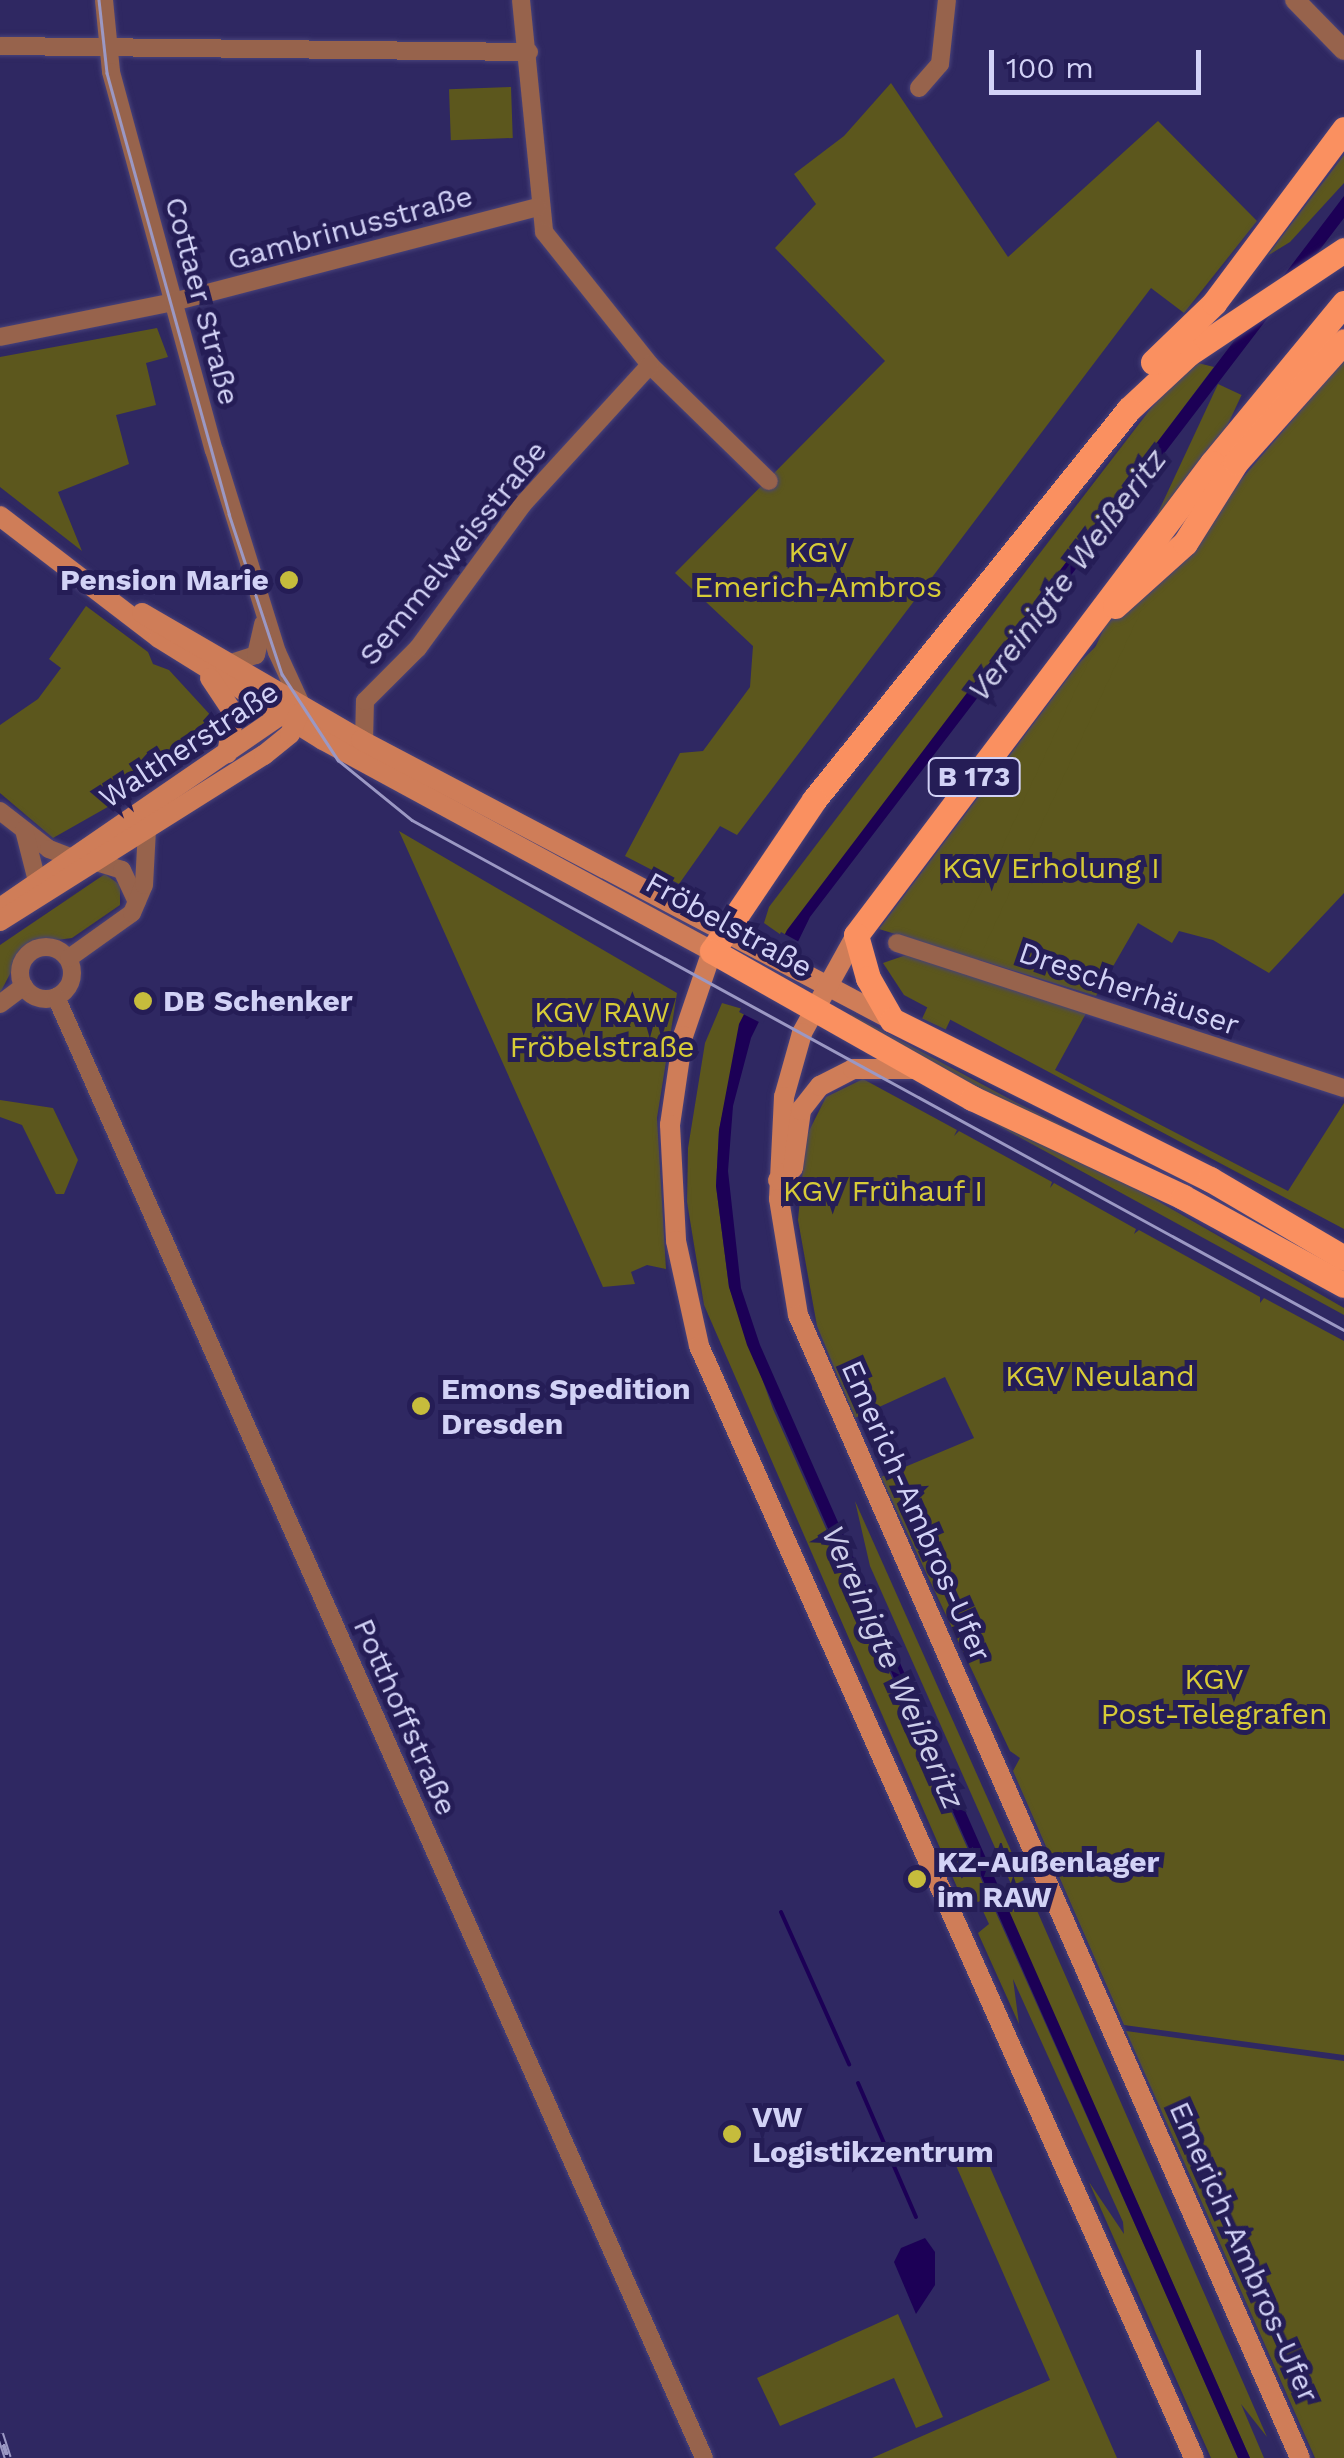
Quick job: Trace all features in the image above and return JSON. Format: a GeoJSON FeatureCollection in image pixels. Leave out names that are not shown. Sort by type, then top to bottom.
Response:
{"type":"FeatureCollection","features":[{"type":"Feature","properties":{"kind":"main road"},"geometry":{"type":"LineString","coordinates":[[911,684],[937,628],[1086,436],[1205,313],[1344,129]]}},
{"type":"Feature","properties":{"kind":"main road"},"geometry":{"type":"LineString","coordinates":[[1194,2458],[700,1346],[676,1241],[670,1124],[683,1036],[717,940],[814,800],[1150,387],[1210,338],[1344,250]]}},
{"type":"Feature","properties":{"kind":"main road","name":"B 173"},"geometry":{"type":"LineString","coordinates":[[1094,620],[1212,463],[1344,303]]}},
{"type":"Feature","properties":{"kind":"main road"},"geometry":{"type":"LineString","coordinates":[[1094,620],[1185,543],[1236,462],[1344,341]]}},
{"type":"Feature","properties":{"kind":"main road","name":"Fröbelstraße"},"geometry":{"type":"LineString","coordinates":[[0,516],[194,660],[290,720],[717,940]]}},
{"type":"Feature","properties":{"kind":"main road","name":"Fröbelstraße"},"geometry":{"type":"LineString","coordinates":[[100,592],[811,993],[922,1070],[1126,1170],[1344,1285]]}},
{"type":"Feature","properties":{"kind":"main road","name":"Emerich-Ambros-Ufer"},"geometry":{"type":"LineString","coordinates":[[1094,620],[811,993],[786,1083],[778,1180],[788,1275],[816,1363],[1300,2458]]}},
{"type":"Feature","properties":{"kind":"main road"},"geometry":{"type":"LineString","coordinates":[[194,660],[234,714],[227,753]]}},
{"type":"Feature","properties":{"kind":"main road","name":"Waltherstraße"},"geometry":{"type":"LineString","coordinates":[[0,921],[264,755],[300,702]]}},
{"type":"Feature","properties":{"kind":"main road","name":"Waltherstraße"},"geometry":{"type":"LineString","coordinates":[[0,908],[227,753],[290,720]]}},
{"type":"Feature","properties":{"kind":"main road"},"geometry":{"type":"LineString","coordinates":[[856,935],[868,978],[892,1020]]}},
{"type":"Feature","properties":{"kind":"main road","name":"Fröbelstraße"},"geometry":{"type":"LineString","coordinates":[[811,993],[892,1020],[1210,1179],[1344,1258]]}},
{"type":"Feature","properties":{"kind":"main road"},"geometry":{"type":"LineString","coordinates":[[778,1180],[793,1168],[801,1110],[820,1086],[852,1069],[922,1070]]}},
{"type":"Feature","properties":{"kind":"main road"},"geometry":{"type":"LineString","coordinates":[[1126,1170],[1150,1195],[1344,1303]]}},
{"type":"Feature","properties":{"kind":"main road"},"geometry":{"type":"LineString","coordinates":[[1210,1179],[1284,1206],[1344,1239]]}},
{"type":"Feature","properties":{"kind":"street","name":"Cottaer Straße"},"geometry":{"type":"LineString","coordinates":[[104,0],[106,45],[174,302],[264,614],[300,702]]}},
{"type":"Feature","properties":{"kind":"street"},"geometry":{"type":"LineString","coordinates":[[520,0],[529,52],[537,207],[544,232],[650,365],[769,482]]}},
{"type":"Feature","properties":{"kind":"street"},"geometry":{"type":"LineString","coordinates":[[920,88],[940,64],[947,0]]}},
{"type":"Feature","properties":{"kind":"street"},"geometry":{"type":"LineString","coordinates":[[1294,0],[1344,50]]}},
{"type":"Feature","properties":{"kind":"street"},"geometry":{"type":"LineString","coordinates":[[0,46],[529,52]]}},
{"type":"Feature","properties":{"kind":"street","name":"Gambrinusstraße"},"geometry":{"type":"LineString","coordinates":[[0,337],[174,302],[537,207]]}},
{"type":"Feature","properties":{"kind":"street","name":"Semmelweisstraße"},"geometry":{"type":"LineString","coordinates":[[364,741],[365,701],[418,648],[523,504],[650,365]]}},
{"type":"Feature","properties":{"kind":"street"},"geometry":{"type":"LineString","coordinates":[[231,663],[256,655],[264,614]]}},
{"type":"Feature","properties":{"kind":"street"},"geometry":{"type":"LineString","coordinates":[[0,811],[72,858]]}},
{"type":"Feature","properties":{"kind":"street"},"geometry":{"type":"LineString","coordinates":[[24,829],[37,881]]}},
{"type":"Feature","properties":{"kind":"street"},"geometry":{"type":"LineString","coordinates":[[69,958],[120,924],[136,903],[144,885],[146,829]]}},
{"type":"Feature","properties":{"kind":"street"},"geometry":{"type":"LineString","coordinates":[[96,862],[122,870],[136,903]]}},
{"type":"Feature","properties":{"kind":"street","name":"Drescherhäuser"},"geometry":{"type":"LineString","coordinates":[[897,943],[1344,1088]]}},
{"type":"Feature","properties":{"kind":"street"},"geometry":{"type":"LineString","coordinates":[[37,948],[54,948],[69,958],[73,976],[56,998],[38,998],[24,986],[20,968],[37,948]]}},
{"type":"Feature","properties":{"kind":"street"},"geometry":{"type":"LineString","coordinates":[[0,1004],[24,986]]}},
{"type":"Feature","properties":{"kind":"street","name":"Potthoffstraße"},"geometry":{"type":"LineString","coordinates":[[56,998],[704,2458]]}},
{"type":"Feature","properties":{"kind":"green space","name":"KGV Emerich-Ambros"},"geometry":{"type":"Polygon","coordinates":[[[891,83],[1008,257],[1158,121],[1257,221],[1184,313],[1151,288],[737,835],[720,826],[679,884],[625,856],[680,753],[703,751],[750,687],[753,646],[675,573],[885,361],[775,248],[816,204],[794,174],[844,136],[891,83]]]}},
{"type":"Feature","properties":{"kind":"green space"},"geometry":{"type":"Polygon","coordinates":[[[511,87],[513,138],[451,140],[449,89],[511,87]]]}},
{"type":"Feature","properties":{"kind":"green space"},"geometry":{"type":"Polygon","coordinates":[[[1344,155],[1344,183],[1290,242],[1267,256],[1344,155]]]}},
{"type":"Feature","properties":{"kind":"green space"},"geometry":{"type":"Polygon","coordinates":[[[157,328],[168,357],[146,363],[156,405],[116,415],[129,464],[58,492],[82,551],[0,487],[0,357],[157,328]]]}},
{"type":"Feature","properties":{"kind":"green space","name":"KGV Erholung I"},"geometry":{"type":"Polygon","coordinates":[[[1344,360],[1344,893],[1269,973],[1213,940],[1179,931],[1172,943],[1138,923],[1096,996],[879,929],[1079,663],[1183,560],[1239,482],[1344,360]]]}},
{"type":"Feature","properties":{"kind":"green space"},"geometry":{"type":"Polygon","coordinates":[[[1194,362],[1214,367],[784,937],[764,923],[769,907],[861,786],[1152,407],[1194,362]]]}},
{"type":"Feature","properties":{"kind":"green space"},"geometry":{"type":"Polygon","coordinates":[[[1218,384],[1242,395],[946,1029],[922,1018],[1218,384]]]}},
{"type":"Feature","properties":{"kind":"green space"},"geometry":{"type":"Polygon","coordinates":[[[86,606],[148,652],[153,664],[169,670],[214,719],[136,791],[53,838],[0,793],[0,725],[38,699],[61,668],[49,659],[86,606]]]}},
{"type":"Feature","properties":{"kind":"green space","name":"KGV RAW Fröbelstraße"},"geometry":{"type":"Polygon","coordinates":[[[399,831],[677,993],[657,1118],[666,1269],[647,1265],[631,1272],[635,1284],[603,1287],[399,831]]]}},
{"type":"Feature","properties":{"kind":"green space"},"geometry":{"type":"Polygon","coordinates":[[[105,874],[120,885],[120,905],[72,938],[34,943],[21,953],[0,993],[0,945],[105,874]]]}},
{"type":"Feature","properties":{"kind":"green space"},"geometry":{"type":"Polygon","coordinates":[[[909,954],[1089,1008],[1055,1070],[1288,1191],[1344,1103],[1344,1229],[904,995],[883,963],[909,954]]]}},
{"type":"Feature","properties":{"kind":"green space"},"geometry":{"type":"Polygon","coordinates":[[[722,1003],[746,1010],[719,1130],[716,1186],[729,1287],[773,1409],[989,1897],[978,1902],[960,1894],[704,1305],[687,1202],[688,1148],[705,1043],[722,1003]]]}},
{"type":"Feature","properties":{"kind":"green space"},"geometry":{"type":"Polygon","coordinates":[[[851,1014],[1015,1102],[1309,1248],[1305,1255],[1031,1119],[848,1021],[851,1014]]]}},
{"type":"Feature","properties":{"kind":"green space"},"geometry":{"type":"Polygon","coordinates":[[[863,1079],[957,1130],[954,1136],[959,1131],[1052,1182],[1050,1188],[1054,1183],[1136,1229],[1134,1234],[1139,1230],[1260,1297],[1260,1303],[1264,1298],[1344,1341],[1344,2055],[1124,2025],[1013,1771],[1020,1758],[1010,1751],[881,1477],[974,1438],[945,1377],[855,1418],[817,1326],[798,1220],[806,1137],[826,1097],[863,1079]]]}},
{"type":"Feature","properties":{"kind":"green space"},"geometry":{"type":"Polygon","coordinates":[[[915,1080],[1109,1173],[1344,1308],[1344,1315],[915,1080]]]}},
{"type":"Feature","properties":{"kind":"green space"},"geometry":{"type":"Polygon","coordinates":[[[0,1100],[53,1108],[78,1160],[64,1194],[56,1194],[22,1125],[0,1117],[0,1100]]]}},
{"type":"Feature","properties":{"kind":"green space"},"geometry":{"type":"Polygon","coordinates":[[[855,1501],[1024,1880],[1012,1886],[870,1566],[855,1501]]]}},
{"type":"Feature","properties":{"kind":"green space"},"geometry":{"type":"Polygon","coordinates":[[[1028,1890],[1267,2437],[1241,2404],[1264,2458],[1250,2458],[1004,1901],[1028,1890]]]}},
{"type":"Feature","properties":{"kind":"green space"},"geometry":{"type":"Polygon","coordinates":[[[993,1906],[1238,2458],[1211,2458],[1089,2182],[1124,2234],[1123,2222],[1013,1979],[1019,2024],[978,1933],[989,1924],[983,1911],[993,1906]]]}},
{"type":"Feature","properties":{"kind":"green space"},"geometry":{"type":"Polygon","coordinates":[[[1126,2031],[1344,2061],[1344,2458],[1315,2458],[1126,2031]]]}},
{"type":"Feature","properties":{"kind":"green space"},"geometry":{"type":"Polygon","coordinates":[[[982,2149],[1117,2458],[872,2458],[1050,2380],[954,2161],[982,2149]]]}},
{"type":"Feature","properties":{"kind":"green space"},"geometry":{"type":"Polygon","coordinates":[[[898,2314],[943,2417],[916,2428],[894,2378],[780,2426],[757,2378],[898,2314]]]}},
{"type":"Feature","properties":{"kind":"water","name":"Vereinigte Weißeritz"},"geometry":{"type":"Polygon","coordinates":[[[1344,196],[1344,218],[810,917],[751,1038],[733,1106],[728,1171],[741,1288],[760,1345],[1250,2458],[1238,2458],[747,1345],[729,1287],[716,1186],[719,1130],[739,1024],[787,930],[1344,196]]]}},
{"type":"Feature","properties":{"kind":"water"},"geometry":{"type":"Polygon","coordinates":[[[925,2238],[935,2252],[935,2285],[916,2314],[894,2262],[901,2248],[925,2238]]]}},
{"type":"Feature","properties":{"kind":"pier"},"geometry":{"type":"Polygon","coordinates":[[[781,932],[801,943],[763,1024],[739,1012],[781,932]]]}},
{"type":"Feature","properties":{"kind":"waterway"},"geometry":{"type":"LineString","coordinates":[[781,1912],[849,2064]]}},
{"type":"Feature","properties":{"kind":"waterway"},"geometry":{"type":"LineString","coordinates":[[858,2083],[916,2217]]}},
{"type":"Feature","properties":{"kind":"tram line"},"geometry":{"type":"LineString","coordinates":[[99,0],[107,73],[229,514],[282,674],[338,760],[412,820],[1344,1330]]}},
{"type":"Feature","properties":{"kind":"railway"},"geometry":{"type":"LineString","coordinates":[[0,2434],[8,2458]]}},
{"type":"Feature","properties":{"kind":"place","name":"Pension Marie"},"geometry":{"type":"Point","coordinates":[289,580]}},
{"type":"Feature","properties":{"kind":"place","name":"DB Schenker"},"geometry":{"type":"Point","coordinates":[143,1001]}},
{"type":"Feature","properties":{"kind":"place","name":"Emons Spedition Dresden"},"geometry":{"type":"Point","coordinates":[421,1406]}},
{"type":"Feature","properties":{"kind":"place","name":"KZ-Außenlager im RAW"},"geometry":{"type":"Point","coordinates":[917,1879]}},
{"type":"Feature","properties":{"kind":"place","name":"VW Logistikzentrum"},"geometry":{"type":"Point","coordinates":[732,2134]}},
{"type":"Feature","properties":{"kind":"park label","name":"KGV Frühauf I"},"geometry":{"type":"Point","coordinates":[883,1191]}},
{"type":"Feature","properties":{"kind":"park label","name":"KGV Neuland"},"geometry":{"type":"Point","coordinates":[1100,1376]}},
{"type":"Feature","properties":{"kind":"park label","name":"KGV Post-Telegrafen"},"geometry":{"type":"Point","coordinates":[1214,1696]}}]}
